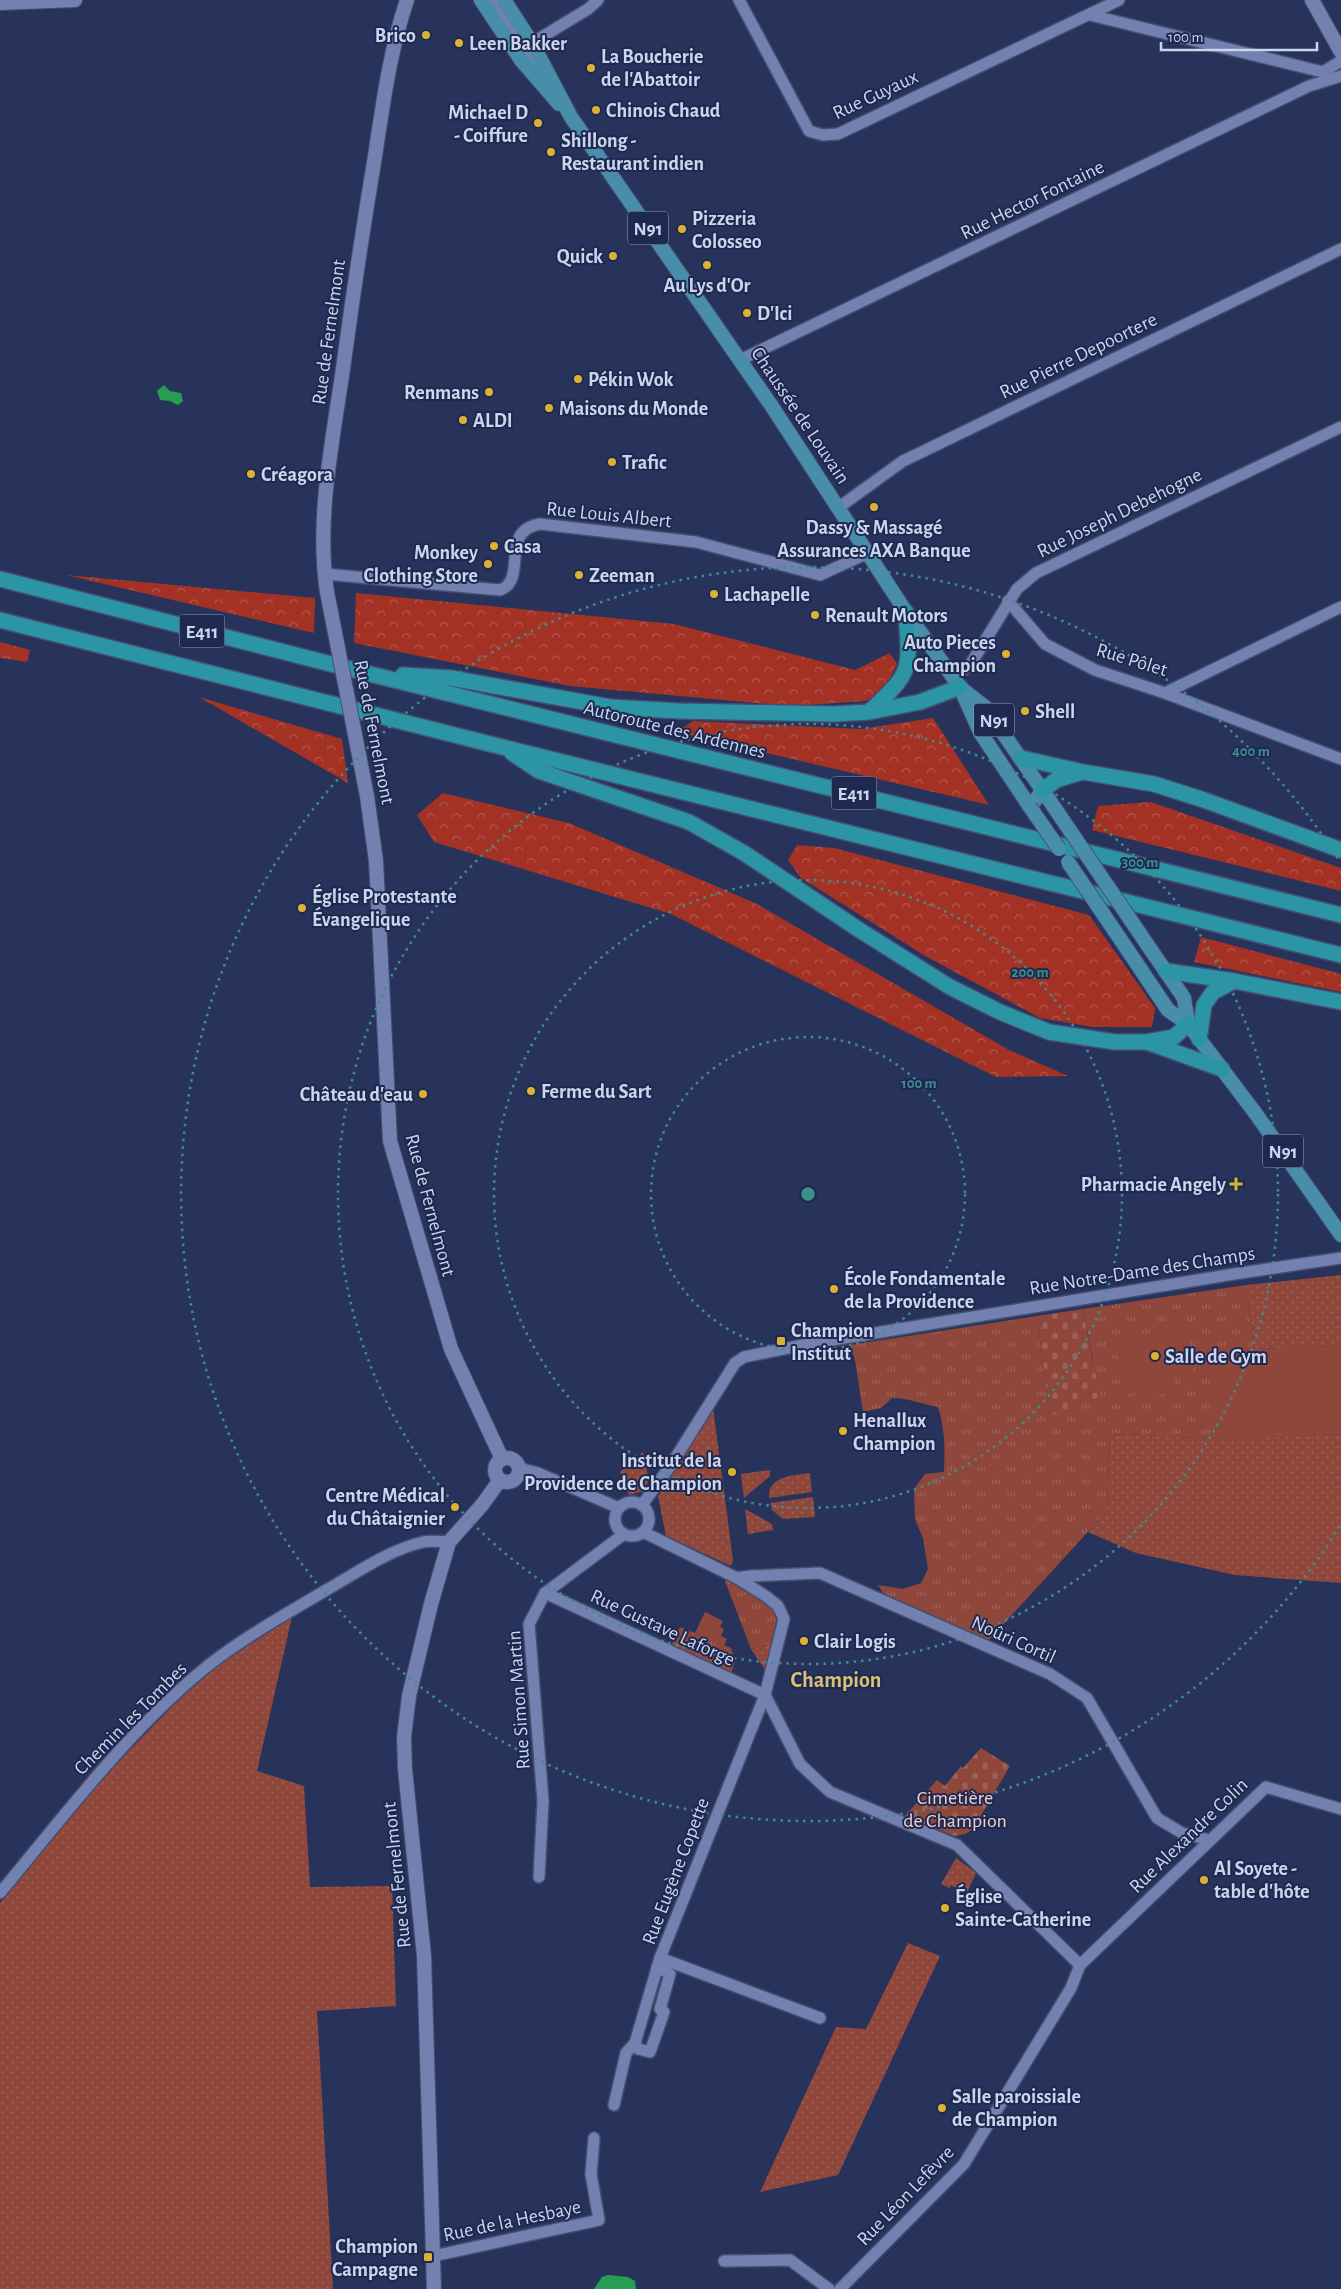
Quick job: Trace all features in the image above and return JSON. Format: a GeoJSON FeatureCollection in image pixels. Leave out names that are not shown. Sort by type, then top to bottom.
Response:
{"type":"FeatureCollection","features":[{"type":"Feature","properties":{"kind":"highway","name":"Autoroute des Ardennes"},"geometry":{"type":"LineString","coordinates":[[0,579],[366,673],[1341,915]]}},
{"type":"Feature","properties":{"kind":"highway"},"geometry":{"type":"LineString","coordinates":[[869,712],[897,686],[906,672],[909,658],[906,612]]}},
{"type":"Feature","properties":{"kind":"highway","name":"E411"},"geometry":{"type":"LineString","coordinates":[[0,620],[502,747],[1341,955]]}},
{"type":"Feature","properties":{"kind":"highway"},"geometry":{"type":"LineString","coordinates":[[366,673],[451,678],[610,706],[680,712],[834,714],[869,712],[920,702],[957,683]]}},
{"type":"Feature","properties":{"kind":"highway"},"geometry":{"type":"LineString","coordinates":[[502,747],[539,771],[688,822],[744,853],[860,931],[950,986],[1000,1012],[1049,1032],[1115,1042],[1146,1042],[1174,1037],[1188,1024]]}},
{"type":"Feature","properties":{"kind":"highway"},"geometry":{"type":"LineString","coordinates":[[1021,758],[1083,772],[1154,784],[1204,800],[1341,850]]}},
{"type":"Feature","properties":{"kind":"highway"},"geometry":{"type":"LineString","coordinates":[[1043,790],[1056,780],[1083,772]]}},
{"type":"Feature","properties":{"kind":"highway"},"geometry":{"type":"LineString","coordinates":[[1166,971],[1234,981],[1341,1002]]}},
{"type":"Feature","properties":{"kind":"highway"},"geometry":{"type":"LineString","coordinates":[[1199,1039],[1204,1005],[1213,992],[1234,981]]}},
{"type":"Feature","properties":{"kind":"highway"},"geometry":{"type":"LineString","coordinates":[[1146,1042],[1222,1069]]}},
{"type":"Feature","properties":{"kind":"main road","name":"Chaussée de Louvain"},"geometry":{"type":"LineString","coordinates":[[481,0],[521,60],[571,118]]}},
{"type":"Feature","properties":{"kind":"main road","name":"Chaussée de Louvain"},"geometry":{"type":"LineString","coordinates":[[504,0],[532,44],[571,118],[740,360],[906,612],[957,683],[980,732],[1030,807],[1168,1010],[1188,1024],[1285,1154],[1341,1234]]}},
{"type":"Feature","properties":{"kind":"main road","name":"Chaussée de Louvain"},"geometry":{"type":"LineString","coordinates":[[957,683],[985,707],[1166,971],[1184,998],[1188,1024]]}},
{"type":"Feature","properties":{"kind":"main road"},"geometry":{"type":"LineString","coordinates":[[1030,807],[1043,790]]}},
{"type":"Feature","properties":{"kind":"main road"},"geometry":{"type":"LineString","coordinates":[[1127,949],[1151,967],[1166,971]]}},
{"type":"Feature","properties":{"kind":"street"},"geometry":{"type":"LineString","coordinates":[[0,3],[76,0]]}},
{"type":"Feature","properties":{"kind":"street"},"geometry":{"type":"LineString","coordinates":[[493,0],[508,27],[571,118]]}},
{"type":"Feature","properties":{"kind":"street"},"geometry":{"type":"LineString","coordinates":[[532,44],[598,0]]}},
{"type":"Feature","properties":{"kind":"street","name":"Rue Guyaux"},"geometry":{"type":"LineString","coordinates":[[738,0],[809,130],[823,135],[838,134],[1077,18],[1090,15],[1119,0]]}},
{"type":"Feature","properties":{"kind":"street"},"geometry":{"type":"LineString","coordinates":[[1312,0],[1341,52]]}},
{"type":"Feature","properties":{"kind":"street","name":"Rue de Fernelmont"},"geometry":{"type":"LineString","coordinates":[[404,4],[384,97],[356,273],[323,523],[324,574],[367,796],[376,861],[390,1141],[451,1349],[502,1459]]}},
{"type":"Feature","properties":{"kind":"street"},"geometry":{"type":"LineString","coordinates":[[1090,15],[1323,77],[1341,61]]}},
{"type":"Feature","properties":{"kind":"street","name":"Rue Hector Fontaine"},"geometry":{"type":"LineString","coordinates":[[740,360],[1308,86],[1323,77],[1341,76]]}},
{"type":"Feature","properties":{"kind":"street","name":"Rue Pierre Depoortere"},"geometry":{"type":"LineString","coordinates":[[838,508],[912,457],[1341,249]]}},
{"type":"Feature","properties":{"kind":"street","name":"Rue Joseph Debehogne"},"geometry":{"type":"LineString","coordinates":[[957,683],[970,665],[1008,601],[1017,589],[1036,573],[1341,427]]}},
{"type":"Feature","properties":{"kind":"street","name":"Rue Louis Albert"},"geometry":{"type":"LineString","coordinates":[[324,574],[500,590],[506,588],[511,582],[517,540],[522,531],[530,526],[540,524],[696,542],[820,575],[868,553]]}},
{"type":"Feature","properties":{"kind":"street","name":"Rue Pôlet"},"geometry":{"type":"LineString","coordinates":[[1008,601],[1045,644],[1095,670],[1165,693],[1341,607]]}},
{"type":"Feature","properties":{"kind":"street"},"geometry":{"type":"LineString","coordinates":[[1165,693],[1341,759]]}},
{"type":"Feature","properties":{"kind":"street","name":"Rue Notre-Dame des Champs"},"geometry":{"type":"LineString","coordinates":[[642,1505],[671,1465],[735,1363],[744,1357],[817,1342],[1341,1258]]}},
{"type":"Feature","properties":{"kind":"street"},"geometry":{"type":"LineString","coordinates":[[500,1480],[496,1474],[495,1467],[502,1459],[512,1459],[519,1468],[538,1473],[619,1508]]}},
{"type":"Feature","properties":{"kind":"street","name":"Rue de Fernelmont"},"geometry":{"type":"LineString","coordinates":[[434,2289],[424,1956],[406,1778],[404,1737],[409,1696],[449,1542],[482,1505],[500,1480],[508,1482],[515,1479],[519,1468]]}},
{"type":"Feature","properties":{"kind":"street"},"geometry":{"type":"LineString","coordinates":[[630,1502],[642,1505],[648,1512],[649,1520],[643,1532],[636,1536],[624,1534],[616,1525],[616,1513],[619,1508],[630,1502]]}},
{"type":"Feature","properties":{"kind":"street","name":"Rue Eugène Copette"},"geometry":{"type":"LineString","coordinates":[[643,1532],[737,1578],[778,1606],[784,1620],[765,1695],[658,1963],[820,2018]]}},
{"type":"Feature","properties":{"kind":"street","name":"Rue Simon Martin"},"geometry":{"type":"LineString","coordinates":[[539,1877],[543,1801],[529,1624],[544,1593],[624,1534]]}},
{"type":"Feature","properties":{"kind":"street","name":"Chemin les Tombes"},"geometry":{"type":"LineString","coordinates":[[0,1893],[80,1796],[158,1710],[210,1664],[263,1628],[367,1566],[406,1548],[425,1542],[449,1542]]}},
{"type":"Feature","properties":{"kind":"street","name":"Noûri Cortil"},"geometry":{"type":"LineString","coordinates":[[737,1578],[820,1573],[1050,1674],[1087,1698],[1157,1818],[1182,1833],[1208,1840]]}},
{"type":"Feature","properties":{"kind":"street","name":"Rue Gustave Laforge"},"geometry":{"type":"LineString","coordinates":[[544,1593],[765,1695]]}},
{"type":"Feature","properties":{"kind":"street"},"geometry":{"type":"LineString","coordinates":[[765,1695],[800,1764],[830,1792],[957,1845],[1080,1965]]}},
{"type":"Feature","properties":{"kind":"street","name":"Rue Alexandre Colin"},"geometry":{"type":"LineString","coordinates":[[1080,1965],[1266,1786],[1341,1809]]}},
{"type":"Feature","properties":{"kind":"street"},"geometry":{"type":"LineString","coordinates":[[614,2105],[626,2053],[634,2043],[658,1963],[670,1974],[661,2002],[660,2009],[664,2012],[650,2052],[638,2049],[634,2043]]}},
{"type":"Feature","properties":{"kind":"street","name":"Rue Léon Lefèvre"},"geometry":{"type":"LineString","coordinates":[[840,2289],[964,2164],[1071,1988],[1080,1965]]}},
{"type":"Feature","properties":{"kind":"street","name":"Rue de la Hesbaye"},"geometry":{"type":"LineString","coordinates":[[433,2256],[599,2220],[592,2174],[594,2138]]}},
{"type":"Feature","properties":{"kind":"street"},"geometry":{"type":"LineString","coordinates":[[724,2261],[790,2260],[829,2289]]}},
{"type":"Feature","properties":{"kind":"green space"},"geometry":{"type":"Polygon","coordinates":[[[66,575],[315,598],[314,633],[66,575]]]}},
{"type":"Feature","properties":{"kind":"green space"},"geometry":{"type":"Polygon","coordinates":[[[356,593],[674,624],[855,670],[890,653],[897,664],[883,692],[866,701],[790,706],[570,686],[354,643],[356,593]]]}},
{"type":"Feature","properties":{"kind":"green space"},"geometry":{"type":"Polygon","coordinates":[[[0,642],[30,650],[27,662],[0,658],[0,642]]]}},
{"type":"Feature","properties":{"kind":"green space"},"geometry":{"type":"Polygon","coordinates":[[[199,697],[342,739],[348,783],[199,697]]]}},
{"type":"Feature","properties":{"kind":"green space"},"geometry":{"type":"Polygon","coordinates":[[[933,718],[989,805],[677,732],[693,721],[861,729],[933,718]]]}},
{"type":"Feature","properties":{"kind":"green space"},"geometry":{"type":"Polygon","coordinates":[[[443,793],[569,823],[755,903],[1009,1050],[1068,1076],[996,1077],[671,914],[434,842],[417,815],[443,793]]]}},
{"type":"Feature","properties":{"kind":"green space"},"geometry":{"type":"Polygon","coordinates":[[[1151,802],[1341,868],[1341,891],[1092,830],[1098,806],[1151,802]]]}},
{"type":"Feature","properties":{"kind":"green space"},"geometry":{"type":"Polygon","coordinates":[[[797,845],[834,848],[1089,915],[1155,1008],[1152,1027],[1093,1027],[1040,1018],[927,957],[801,878],[788,860],[797,845]]]}},
{"type":"Feature","properties":{"kind":"green space"},"geometry":{"type":"Polygon","coordinates":[[[1201,937],[1341,974],[1341,992],[1194,962],[1201,937]]]}},
{"type":"Feature","properties":{"kind":"green space"},"geometry":{"type":"Polygon","coordinates":[[[1341,1275],[1341,1346],[1254,1349],[1246,1285],[1341,1275]]]}},
{"type":"Feature","properties":{"kind":"green space"},"geometry":{"type":"Polygon","coordinates":[[[1246,1285],[1254,1349],[1341,1346],[1341,1434],[1214,1439],[1110,1433],[1107,1511],[988,1641],[884,1595],[878,1585],[903,1589],[921,1583],[928,1569],[923,1538],[915,1519],[914,1489],[925,1474],[944,1472],[943,1431],[938,1407],[915,1401],[892,1398],[881,1408],[863,1412],[855,1360],[850,1345],[1037,1316],[1050,1416],[1100,1397],[1083,1309],[1246,1285]]]}},
{"type":"Feature","properties":{"kind":"green space"},"geometry":{"type":"Polygon","coordinates":[[[1083,1309],[1093,1363],[1098,1363],[1101,1397],[1050,1417],[1037,1316],[1083,1309]]]}},
{"type":"Feature","properties":{"kind":"green space","name":"Salle de Gym"},"geometry":{"type":"Polygon","coordinates":[[[1187,1328],[1194,1372],[1173,1376],[1175,1392],[1147,1397],[1140,1391],[1125,1395],[1116,1339],[1187,1328]]]}},
{"type":"Feature","properties":{"kind":"green space"},"geometry":{"type":"Polygon","coordinates":[[[1341,1346],[1341,1434],[1214,1439],[1211,1351],[1341,1346]]]}},
{"type":"Feature","properties":{"kind":"green space"},"geometry":{"type":"Polygon","coordinates":[[[713,1408],[733,1560],[731,1566],[666,1536],[658,1496],[713,1408]]]}},
{"type":"Feature","properties":{"kind":"green space"},"geometry":{"type":"Polygon","coordinates":[[[1110,1433],[1214,1439],[1341,1434],[1341,1583],[1235,1575],[1136,1553],[1088,1532],[1107,1511],[1110,1433]]]}},
{"type":"Feature","properties":{"kind":"green space"},"geometry":{"type":"Polygon","coordinates":[[[643,1452],[649,1480],[644,1491],[629,1495],[620,1472],[643,1452]]]}},
{"type":"Feature","properties":{"kind":"green space"},"geometry":{"type":"Polygon","coordinates":[[[770,1470],[770,1476],[744,1498],[741,1474],[770,1470]]]}},
{"type":"Feature","properties":{"kind":"green space"},"geometry":{"type":"Polygon","coordinates":[[[810,1473],[812,1492],[769,1498],[772,1485],[777,1481],[789,1476],[810,1473]]]}},
{"type":"Feature","properties":{"kind":"green space"},"geometry":{"type":"Polygon","coordinates":[[[813,1497],[815,1517],[783,1519],[772,1510],[770,1503],[813,1497]]]}},
{"type":"Feature","properties":{"kind":"green space"},"geometry":{"type":"Polygon","coordinates":[[[745,1509],[772,1524],[773,1530],[748,1534],[745,1509]]]}},
{"type":"Feature","properties":{"kind":"green space"},"geometry":{"type":"Polygon","coordinates":[[[731,1578],[776,1608],[781,1621],[775,1644],[751,1649],[725,1581],[731,1578]]]}},
{"type":"Feature","properties":{"kind":"green space"},"geometry":{"type":"Polygon","coordinates":[[[705,1612],[723,1621],[720,1627],[724,1629],[721,1636],[727,1639],[724,1646],[695,1633],[705,1612]]]}},
{"type":"Feature","properties":{"kind":"green space"},"geometry":{"type":"Polygon","coordinates":[[[292,1617],[257,1771],[304,1786],[310,1887],[392,1886],[396,2006],[317,2011],[333,2289],[0,2289],[0,1903],[81,1800],[203,1675],[292,1617]]]}},
{"type":"Feature","properties":{"kind":"green space"},"geometry":{"type":"Polygon","coordinates":[[[680,1627],[731,1648],[735,1661],[731,1674],[670,1648],[680,1627]]]}},
{"type":"Feature","properties":{"kind":"green space"},"geometry":{"type":"Polygon","coordinates":[[[775,1644],[766,1671],[751,1649],[775,1644]]]}},
{"type":"Feature","properties":{"kind":"green space","name":"Cimetière de Champion"},"geometry":{"type":"Polygon","coordinates":[[[981,1748],[1010,1766],[973,1829],[965,1834],[954,1836],[905,1816],[937,1780],[945,1786],[961,1766],[963,1768],[981,1748]]]}},
{"type":"Feature","properties":{"kind":"green space"},"geometry":{"type":"Polygon","coordinates":[[[956,1858],[976,1873],[966,1895],[951,1885],[950,1888],[941,1884],[956,1858]]]}},
{"type":"Feature","properties":{"kind":"green space"},"geometry":{"type":"Polygon","coordinates":[[[908,1943],[940,1956],[838,2175],[760,2192],[836,2027],[866,2029],[908,1943]]]}},
{"type":"Feature","properties":{"kind":"shaded area"},"geometry":{"type":"Polygon","coordinates":[[[164,385],[170,391],[181,393],[183,401],[178,405],[170,401],[160,400],[157,391],[164,385]]]}},
{"type":"Feature","properties":{"kind":"shaded area"},"geometry":{"type":"Polygon","coordinates":[[[608,2275],[628,2277],[635,2281],[636,2289],[594,2289],[602,2277],[608,2275]]]}},
{"type":"Feature","properties":{"kind":"place","name":"Brico"},"geometry":{"type":"Point","coordinates":[426,35]}},
{"type":"Feature","properties":{"kind":"place","name":"Leen Bakker"},"geometry":{"type":"Point","coordinates":[459,43]}},
{"type":"Feature","properties":{"kind":"place","name":"La Boucherie de l'Abattoir"},"geometry":{"type":"Point","coordinates":[591,68]}},
{"type":"Feature","properties":{"kind":"place","name":"Chinois Chaud"},"geometry":{"type":"Point","coordinates":[596,110]}},
{"type":"Feature","properties":{"kind":"place","name":"Michael D - Coiffure"},"geometry":{"type":"Point","coordinates":[538,123]}},
{"type":"Feature","properties":{"kind":"place","name":"Shillong - Restaurant indien"},"geometry":{"type":"Point","coordinates":[551,152]}},
{"type":"Feature","properties":{"kind":"place","name":"Pizzeria Colosseo"},"geometry":{"type":"Point","coordinates":[682,229]}},
{"type":"Feature","properties":{"kind":"place","name":"Quick"},"geometry":{"type":"Point","coordinates":[613,256]}},
{"type":"Feature","properties":{"kind":"place","name":"Au Lys d'Or"},"geometry":{"type":"Point","coordinates":[707,265]}},
{"type":"Feature","properties":{"kind":"place","name":"D'Ici"},"geometry":{"type":"Point","coordinates":[747,313]}},
{"type":"Feature","properties":{"kind":"place","name":"Pékin Wok"},"geometry":{"type":"Point","coordinates":[578,379]}},
{"type":"Feature","properties":{"kind":"place","name":"Renmans"},"geometry":{"type":"Point","coordinates":[489,392]}},
{"type":"Feature","properties":{"kind":"place","name":"Maisons du Monde"},"geometry":{"type":"Point","coordinates":[549,408]}},
{"type":"Feature","properties":{"kind":"place","name":"ALDI"},"geometry":{"type":"Point","coordinates":[463,420]}},
{"type":"Feature","properties":{"kind":"place","name":"Trafic"},"geometry":{"type":"Point","coordinates":[612,462]}},
{"type":"Feature","properties":{"kind":"place","name":"Créagora"},"geometry":{"type":"Point","coordinates":[251,474]}},
{"type":"Feature","properties":{"kind":"place","name":"Dassy & Massagé Assurances AXA Banque"},"geometry":{"type":"Point","coordinates":[874,507]}},
{"type":"Feature","properties":{"kind":"place","name":"Casa"},"geometry":{"type":"Point","coordinates":[494,546]}},
{"type":"Feature","properties":{"kind":"place","name":"Monkey Clothing Store"},"geometry":{"type":"Point","coordinates":[488,564]}},
{"type":"Feature","properties":{"kind":"place","name":"Zeeman"},"geometry":{"type":"Point","coordinates":[579,575]}},
{"type":"Feature","properties":{"kind":"place","name":"Lachapelle"},"geometry":{"type":"Point","coordinates":[714,594]}},
{"type":"Feature","properties":{"kind":"place","name":"Renault Motors"},"geometry":{"type":"Point","coordinates":[815,615]}},
{"type":"Feature","properties":{"kind":"place","name":"Auto Pieces Champion"},"geometry":{"type":"Point","coordinates":[1006,654]}},
{"type":"Feature","properties":{"kind":"place","name":"Shell"},"geometry":{"type":"Point","coordinates":[1025,711]}},
{"type":"Feature","properties":{"kind":"place","name":"Église Protestante Évangelique"},"geometry":{"type":"Point","coordinates":[302,908]}},
{"type":"Feature","properties":{"kind":"place","name":"Ferme du Sart"},"geometry":{"type":"Point","coordinates":[531,1091]}},
{"type":"Feature","properties":{"kind":"place","name":"Château d'eau"},"geometry":{"type":"Point","coordinates":[423,1094]}},
{"type":"Feature","properties":{"kind":"place","name":"Pharmacie Angely"},"geometry":{"type":"Point","coordinates":[1236,1184]}},
{"type":"Feature","properties":{"kind":"place","name":"École Fondamentale de la Providence"},"geometry":{"type":"Point","coordinates":[834,1289]}},
{"type":"Feature","properties":{"kind":"place","name":"Champion Institut"},"geometry":{"type":"Point","coordinates":[781,1341]}},
{"type":"Feature","properties":{"kind":"place","name":"Salle de Gym"},"geometry":{"type":"Point","coordinates":[1155,1356]}},
{"type":"Feature","properties":{"kind":"place","name":"Henallux Champion"},"geometry":{"type":"Point","coordinates":[843,1431]}},
{"type":"Feature","properties":{"kind":"place","name":"Institut de la Providence de Champion"},"geometry":{"type":"Point","coordinates":[732,1472]}},
{"type":"Feature","properties":{"kind":"place","name":"Centre Médical du Châtaignier"},"geometry":{"type":"Point","coordinates":[455,1507]}},
{"type":"Feature","properties":{"kind":"place","name":"Clair Logis"},"geometry":{"type":"Point","coordinates":[804,1641]}},
{"type":"Feature","properties":{"kind":"place","name":"Al Soyete - table d'hôte"},"geometry":{"type":"Point","coordinates":[1204,1880]}},
{"type":"Feature","properties":{"kind":"place","name":"Église Sainte-Catherine"},"geometry":{"type":"Point","coordinates":[945,1908]}},
{"type":"Feature","properties":{"kind":"place","name":"Salle paroissiale de Champion"},"geometry":{"type":"Point","coordinates":[942,2108]}},
{"type":"Feature","properties":{"kind":"place","name":"Champion Campagne"},"geometry":{"type":"Point","coordinates":[428,2257]}},
{"type":"Feature","properties":{"kind":"district","name":"Champion"},"geometry":{"type":"Point","coordinates":[836,1679]}}]}
